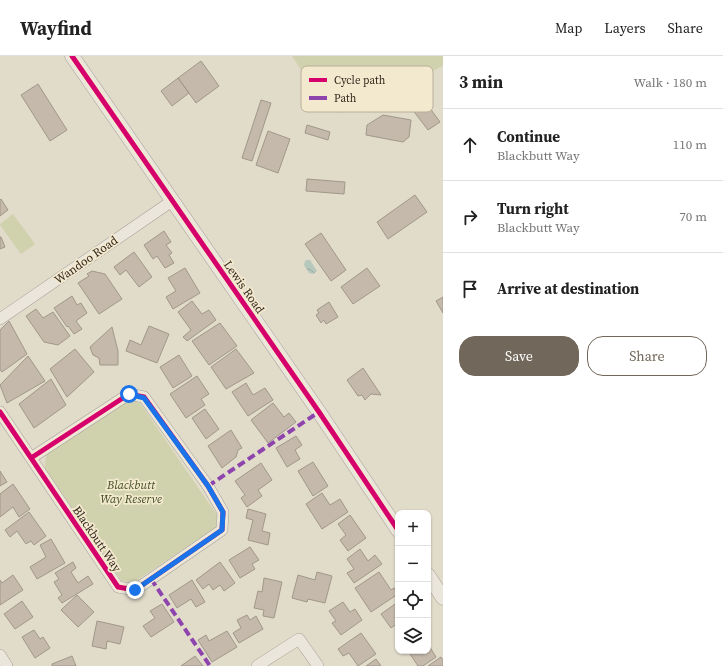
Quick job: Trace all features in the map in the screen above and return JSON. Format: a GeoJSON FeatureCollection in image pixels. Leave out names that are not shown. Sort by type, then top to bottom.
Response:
{"type":"FeatureCollection","features":[{"type":"Feature","properties":{"kind":"street","name":"Lewis Road"},"geometry":{"type":"LineString","coordinates":[[72,56],[319,412],[395,526]]}},
{"type":"Feature","properties":{"kind":"street","name":"Wandoo Road"},"geometry":{"type":"LineString","coordinates":[[0,319],[172,201]]}},
{"type":"Feature","properties":{"kind":"street","name":"Blackbutt Way"},"geometry":{"type":"LineString","coordinates":[[0,412],[31,458],[118,587],[135,590],[222,530],[223,512],[208,486],[144,398],[129,394],[31,458]]}},
{"type":"Feature","properties":{"kind":"street"},"geometry":{"type":"LineString","coordinates":[[431,580],[443,598]]}},
{"type":"Feature","properties":{"kind":"street"},"geometry":{"type":"LineString","coordinates":[[257,666],[298,639],[318,666]]}},
{"type":"Feature","properties":{"kind":"street"},"geometry":{"type":"LineString","coordinates":[[0,656],[7,666]]}},
{"type":"Feature","properties":{"kind":"green space"},"geometry":{"type":"Polygon","coordinates":[[[292,56],[443,56],[443,66],[433,71],[433,66],[301,66],[301,70],[292,56]]]}},
{"type":"Feature","properties":{"kind":"green space"},"geometry":{"type":"Polygon","coordinates":[[[13,214],[35,244],[21,254],[0,225],[13,214]]]}},
{"type":"Feature","properties":{"kind":"green space","name":"Blackbutt Way Reserve"},"geometry":{"type":"Polygon","coordinates":[[[128,400],[140,403],[217,515],[216,527],[134,582],[122,581],[45,468],[46,455],[128,400]]]}},
{"type":"Feature","properties":{"kind":"water"},"geometry":{"type":"Polygon","coordinates":[[[310,260],[317,271],[313,274],[309,273],[304,265],[305,261],[310,260]]]}},
{"type":"Feature","properties":{"kind":"building"},"geometry":{"type":"Polygon","coordinates":[[[201,61],[219,86],[196,103],[178,78],[201,61]]]}},
{"type":"Feature","properties":{"kind":"building"},"geometry":{"type":"Polygon","coordinates":[[[178,78],[189,93],[172,106],[161,91],[178,78]]]}},
{"type":"Feature","properties":{"kind":"building"},"geometry":{"type":"Polygon","coordinates":[[[38,84],[67,130],[50,141],[21,95],[38,84]]]}},
{"type":"Feature","properties":{"kind":"building"},"geometry":{"type":"Polygon","coordinates":[[[261,100],[271,103],[252,161],[242,158],[261,100]]]}},
{"type":"Feature","properties":{"kind":"building"},"geometry":{"type":"Polygon","coordinates":[[[414,112],[433,112],[440,122],[428,130],[414,112]]]}},
{"type":"Feature","properties":{"kind":"building"},"geometry":{"type":"Polygon","coordinates":[[[383,115],[411,120],[409,137],[403,142],[366,135],[367,125],[383,115]]]}},
{"type":"Feature","properties":{"kind":"building"},"geometry":{"type":"Polygon","coordinates":[[[307,125],[330,132],[328,140],[305,133],[307,125]]]}},
{"type":"Feature","properties":{"kind":"building"},"geometry":{"type":"Polygon","coordinates":[[[268,131],[290,139],[278,173],[256,165],[268,131]]]}},
{"type":"Feature","properties":{"kind":"building"},"geometry":{"type":"Polygon","coordinates":[[[307,179],[345,182],[344,194],[306,191],[307,179]]]}},
{"type":"Feature","properties":{"kind":"building"},"geometry":{"type":"Polygon","coordinates":[[[415,195],[427,212],[388,239],[377,222],[415,195]]]}},
{"type":"Feature","properties":{"kind":"building"},"geometry":{"type":"Polygon","coordinates":[[[1,199],[8,210],[0,216],[0,200],[1,199]]]}},
{"type":"Feature","properties":{"kind":"building"},"geometry":{"type":"Polygon","coordinates":[[[164,231],[171,242],[166,245],[172,253],[169,255],[174,263],[165,268],[157,256],[153,259],[144,245],[164,231]]]}},
{"type":"Feature","properties":{"kind":"building"},"geometry":{"type":"Polygon","coordinates":[[[321,233],[346,270],[331,281],[305,244],[321,233]]]}},
{"type":"Feature","properties":{"kind":"building"},"geometry":{"type":"Polygon","coordinates":[[[0,237],[5,247],[0,249],[0,237]]]}},
{"type":"Feature","properties":{"kind":"building"},"geometry":{"type":"Polygon","coordinates":[[[134,252],[152,277],[139,287],[126,270],[120,275],[114,267],[134,252]]]}},
{"type":"Feature","properties":{"kind":"building"},"geometry":{"type":"Polygon","coordinates":[[[185,268],[200,293],[173,309],[166,297],[176,291],[168,278],[185,268]]]}},
{"type":"Feature","properties":{"kind":"building"},"geometry":{"type":"Polygon","coordinates":[[[367,268],[380,286],[353,304],[341,287],[367,268]]]}},
{"type":"Feature","properties":{"kind":"building"},"geometry":{"type":"Polygon","coordinates":[[[92,271],[105,274],[122,299],[99,314],[78,283],[89,276],[87,274],[92,271]]]}},
{"type":"Feature","properties":{"kind":"building"},"geometry":{"type":"Polygon","coordinates":[[[72,296],[77,305],[81,303],[87,313],[76,321],[82,329],[74,334],[68,326],[67,327],[54,308],[72,296]]]}},
{"type":"Feature","properties":{"kind":"building"},"geometry":{"type":"Polygon","coordinates":[[[443,297],[443,313],[436,301],[443,297]]]}},
{"type":"Feature","properties":{"kind":"building"},"geometry":{"type":"Polygon","coordinates":[[[192,301],[202,314],[209,310],[216,320],[187,341],[183,337],[191,330],[178,312],[192,301]]]}},
{"type":"Feature","properties":{"kind":"building"},"geometry":{"type":"Polygon","coordinates":[[[329,302],[338,317],[326,324],[324,320],[321,323],[316,315],[319,313],[317,310],[329,302]]]}},
{"type":"Feature","properties":{"kind":"building"},"geometry":{"type":"Polygon","coordinates":[[[36,309],[43,318],[53,312],[70,336],[58,345],[44,342],[26,316],[36,309]]]}},
{"type":"Feature","properties":{"kind":"building"},"geometry":{"type":"Polygon","coordinates":[[[9,321],[27,354],[2,372],[0,370],[0,330],[9,321]]]}},
{"type":"Feature","properties":{"kind":"building"},"geometry":{"type":"Polygon","coordinates":[[[220,323],[237,346],[209,365],[192,341],[220,323]]]}},
{"type":"Feature","properties":{"kind":"building"},"geometry":{"type":"Polygon","coordinates":[[[149,326],[169,334],[157,363],[126,351],[130,340],[141,345],[149,326]]]}},
{"type":"Feature","properties":{"kind":"building"},"geometry":{"type":"Polygon","coordinates":[[[112,327],[118,351],[118,365],[100,365],[99,358],[93,355],[90,347],[112,327]]]}},
{"type":"Feature","properties":{"kind":"building"},"geometry":{"type":"Polygon","coordinates":[[[75,349],[94,372],[67,397],[50,369],[75,349]]]}},
{"type":"Feature","properties":{"kind":"building"},"geometry":{"type":"Polygon","coordinates":[[[236,349],[254,373],[226,389],[211,367],[236,349]]]}},
{"type":"Feature","properties":{"kind":"building"},"geometry":{"type":"Polygon","coordinates":[[[179,355],[192,376],[173,388],[160,367],[179,355]]]}},
{"type":"Feature","properties":{"kind":"building"},"geometry":{"type":"Polygon","coordinates":[[[28,356],[45,381],[7,403],[0,385],[28,356]]]}},
{"type":"Feature","properties":{"kind":"building"},"geometry":{"type":"Polygon","coordinates":[[[363,368],[381,395],[371,394],[365,400],[362,395],[358,396],[347,380],[363,368]]]}},
{"type":"Feature","properties":{"kind":"building"},"geometry":{"type":"Polygon","coordinates":[[[197,376],[209,394],[201,399],[205,405],[186,418],[170,394],[197,376]]]}},
{"type":"Feature","properties":{"kind":"building"},"geometry":{"type":"Polygon","coordinates":[[[51,379],[66,405],[34,428],[19,404],[51,379]]]}},
{"type":"Feature","properties":{"kind":"building"},"geometry":{"type":"Polygon","coordinates":[[[246,383],[253,395],[265,388],[273,400],[248,416],[232,392],[246,383]]]}},
{"type":"Feature","properties":{"kind":"building"},"geometry":{"type":"Polygon","coordinates":[[[273,403],[284,417],[289,413],[296,422],[268,443],[251,420],[273,403]]]}},
{"type":"Feature","properties":{"kind":"building"},"geometry":{"type":"Polygon","coordinates":[[[205,409],[219,429],[206,439],[192,418],[205,409]]]}},
{"type":"Feature","properties":{"kind":"building"},"geometry":{"type":"Polygon","coordinates":[[[231,430],[242,448],[238,450],[236,457],[222,468],[208,446],[231,430]]]}},
{"type":"Feature","properties":{"kind":"building"},"geometry":{"type":"Polygon","coordinates":[[[296,436],[302,445],[295,450],[300,459],[287,467],[276,448],[296,436]]]}},
{"type":"Feature","properties":{"kind":"building"},"geometry":{"type":"Polygon","coordinates":[[[313,462],[328,486],[313,496],[298,471],[313,462]]]}},
{"type":"Feature","properties":{"kind":"building"},"geometry":{"type":"Polygon","coordinates":[[[261,463],[272,480],[258,490],[262,496],[247,507],[241,498],[245,495],[235,481],[261,463]]]}},
{"type":"Feature","properties":{"kind":"building"},"geometry":{"type":"Polygon","coordinates":[[[0,471],[7,482],[0,486],[0,471]]]}},
{"type":"Feature","properties":{"kind":"building"},"geometry":{"type":"Polygon","coordinates":[[[13,484],[30,509],[19,517],[13,507],[0,517],[0,494],[13,484]]]}},
{"type":"Feature","properties":{"kind":"building"},"geometry":{"type":"Polygon","coordinates":[[[322,493],[330,505],[340,499],[348,512],[322,529],[306,504],[322,493]]]}},
{"type":"Feature","properties":{"kind":"building"},"geometry":{"type":"Polygon","coordinates":[[[248,509],[266,514],[262,531],[270,533],[268,545],[248,540],[253,520],[246,518],[248,509]]]}},
{"type":"Feature","properties":{"kind":"building"},"geometry":{"type":"Polygon","coordinates":[[[29,512],[46,536],[34,545],[31,541],[26,544],[17,531],[10,537],[5,530],[29,512]]]}},
{"type":"Feature","properties":{"kind":"building"},"geometry":{"type":"Polygon","coordinates":[[[350,515],[366,538],[348,551],[340,540],[346,535],[338,524],[350,515]]]}},
{"type":"Feature","properties":{"kind":"building"},"geometry":{"type":"Polygon","coordinates":[[[51,539],[65,563],[37,579],[30,567],[46,557],[40,545],[51,539]]]}},
{"type":"Feature","properties":{"kind":"building"},"geometry":{"type":"Polygon","coordinates":[[[250,547],[259,560],[252,564],[255,569],[240,578],[229,560],[250,547]]]}},
{"type":"Feature","properties":{"kind":"building"},"geometry":{"type":"Polygon","coordinates":[[[360,549],[368,561],[375,555],[382,564],[354,583],[347,573],[354,569],[347,559],[360,549]]]}},
{"type":"Feature","properties":{"kind":"building"},"geometry":{"type":"Polygon","coordinates":[[[73,562],[76,568],[71,572],[78,583],[88,576],[93,584],[62,603],[58,598],[62,595],[54,582],[59,579],[55,573],[73,562]]]}},
{"type":"Feature","properties":{"kind":"building"},"geometry":{"type":"Polygon","coordinates":[[[220,562],[235,583],[224,591],[220,585],[213,590],[209,584],[203,589],[196,580],[220,562]]]}},
{"type":"Feature","properties":{"kind":"building"},"geometry":{"type":"Polygon","coordinates":[[[317,572],[332,576],[325,603],[308,599],[307,602],[292,598],[298,575],[315,580],[317,572]]]}},
{"type":"Feature","properties":{"kind":"building"},"geometry":{"type":"Polygon","coordinates":[[[379,572],[391,590],[394,588],[395,590],[395,596],[371,612],[355,588],[379,572]]]}},
{"type":"Feature","properties":{"kind":"building"},"geometry":{"type":"Polygon","coordinates":[[[13,575],[23,590],[0,605],[0,580],[2,583],[13,575]]]}},
{"type":"Feature","properties":{"kind":"building"},"geometry":{"type":"Polygon","coordinates":[[[264,578],[282,582],[274,618],[263,616],[264,610],[254,608],[258,591],[262,592],[264,578]]]}},
{"type":"Feature","properties":{"kind":"building"},"geometry":{"type":"Polygon","coordinates":[[[192,580],[205,602],[196,607],[191,599],[177,608],[169,595],[192,580]]]}},
{"type":"Feature","properties":{"kind":"building"},"geometry":{"type":"Polygon","coordinates":[[[77,595],[94,612],[78,627],[61,610],[77,595]]]}},
{"type":"Feature","properties":{"kind":"building"},"geometry":{"type":"Polygon","coordinates":[[[22,601],[33,617],[15,629],[4,614],[22,601]]]}},
{"type":"Feature","properties":{"kind":"building"},"geometry":{"type":"Polygon","coordinates":[[[343,602],[350,612],[355,609],[362,620],[341,635],[332,623],[336,621],[329,611],[343,602]]]}},
{"type":"Feature","properties":{"kind":"building"},"geometry":{"type":"Polygon","coordinates":[[[162,604],[174,622],[151,637],[143,626],[155,618],[150,611],[162,604]]]}},
{"type":"Feature","properties":{"kind":"building"},"geometry":{"type":"Polygon","coordinates":[[[395,604],[395,625],[391,628],[381,614],[395,604]]]}},
{"type":"Feature","properties":{"kind":"building"},"geometry":{"type":"Polygon","coordinates":[[[247,615],[250,620],[256,616],[263,629],[239,643],[233,633],[241,628],[237,620],[247,615]]]}},
{"type":"Feature","properties":{"kind":"building"},"geometry":{"type":"Polygon","coordinates":[[[97,621],[124,627],[120,644],[107,641],[106,649],[92,646],[97,621]]]}},
{"type":"Feature","properties":{"kind":"building"},"geometry":{"type":"Polygon","coordinates":[[[34,630],[40,639],[43,637],[50,648],[35,658],[22,637],[34,630]]]}},
{"type":"Feature","properties":{"kind":"building"},"geometry":{"type":"Polygon","coordinates":[[[227,631],[237,647],[212,662],[198,640],[206,635],[209,641],[227,631]]]}},
{"type":"Feature","properties":{"kind":"building"},"geometry":{"type":"Polygon","coordinates":[[[361,633],[376,654],[358,666],[349,653],[343,656],[338,649],[361,633]]]}},
{"type":"Feature","properties":{"kind":"building"},"geometry":{"type":"Polygon","coordinates":[[[431,649],[436,657],[423,666],[418,666],[410,654],[431,654],[431,649]]]}},
{"type":"Feature","properties":{"kind":"building"},"geometry":{"type":"Polygon","coordinates":[[[72,656],[76,666],[52,666],[52,664],[72,656]]]}},
{"type":"Feature","properties":{"kind":"building"},"geometry":{"type":"Polygon","coordinates":[[[195,656],[203,666],[181,666],[195,656]]]}},
{"type":"Feature","properties":{"kind":"building"},"geometry":{"type":"Polygon","coordinates":[[[441,657],[443,660],[443,666],[428,666],[441,657]]]}},
{"type":"Feature","properties":{"kind":"building"},"geometry":{"type":"Polygon","coordinates":[[[376,659],[381,666],[366,666],[376,659]]]}},
{"type":"Feature","properties":{"kind":"marked path"},"geometry":{"type":"LineString","coordinates":[[208,486],[319,412]]}},
{"type":"Feature","properties":{"kind":"marked path"},"geometry":{"type":"LineString","coordinates":[[151,579],[210,666]]}},
{"type":"Feature","properties":{"kind":"cycle path"},"geometry":{"type":"LineString","coordinates":[[72,56],[319,412],[395,526]]}},
{"type":"Feature","properties":{"kind":"cycle path"},"geometry":{"type":"LineString","coordinates":[[0,412],[118,587],[135,590],[222,530],[223,512],[208,486],[144,397],[129,394],[31,458]]}},
{"type":"Feature","properties":{"kind":"route"},"geometry":{"type":"LineString","coordinates":[[129,394],[144,398],[208,486],[223,512],[222,530],[135,590]]}}]}
